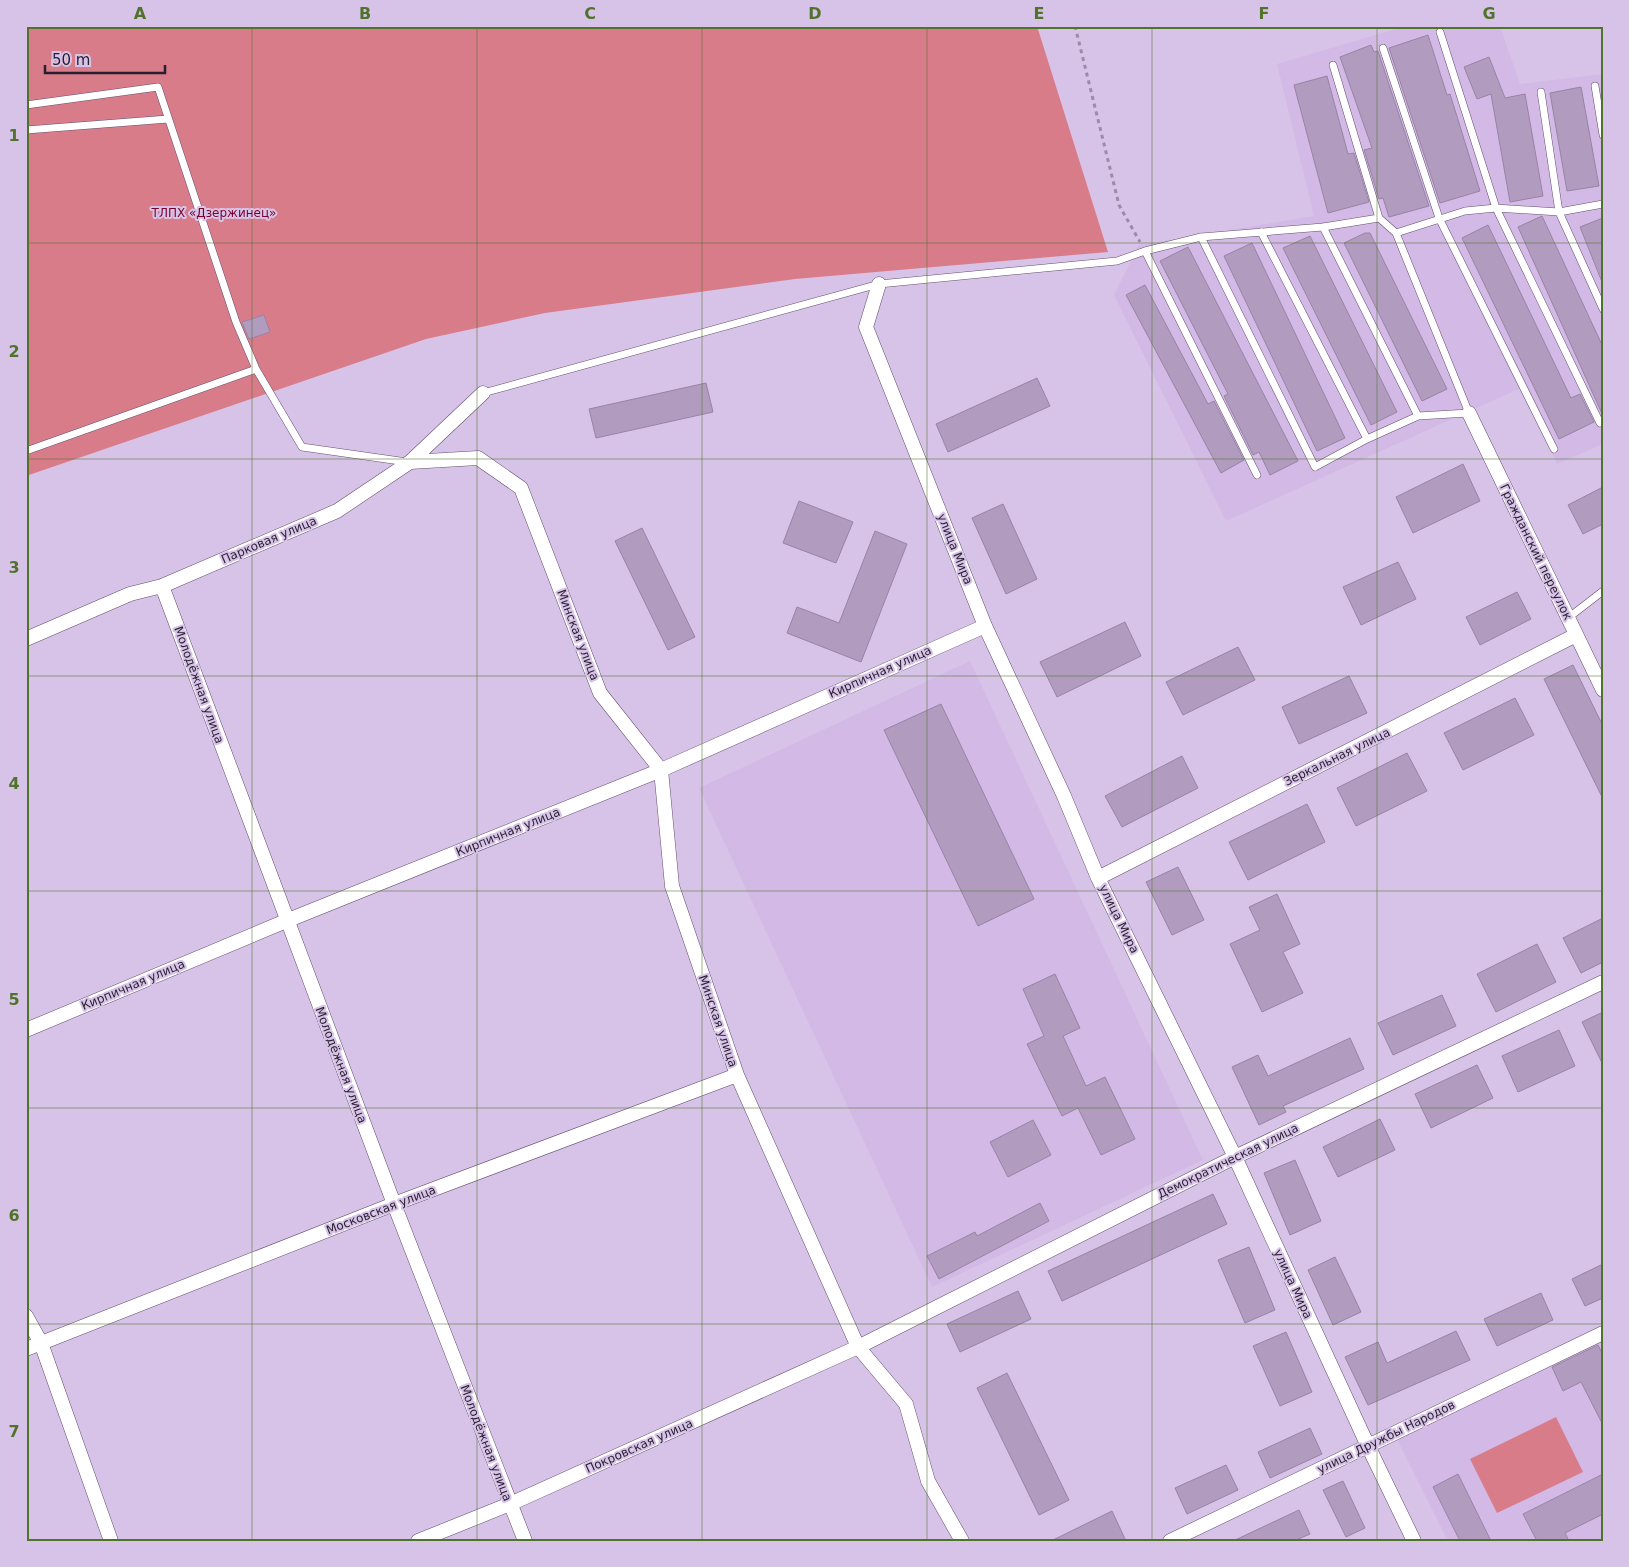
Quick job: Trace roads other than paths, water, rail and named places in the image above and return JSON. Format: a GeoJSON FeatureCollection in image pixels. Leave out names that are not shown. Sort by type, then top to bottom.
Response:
{"type":"FeatureCollection","features":[{"type":"Feature","properties":{"kind":"street","name":"улица Мира"},"geometry":{"type":"LineString","coordinates":[[879,284],[866,326],[985,626],[1064,796],[1098,878],[1234,1157],[1414,1541]]}},
{"type":"Feature","properties":{"kind":"street","name":"Парковая улица"},"geometry":{"type":"LineString","coordinates":[[26,639],[130,594],[162,586],[336,511],[410,462],[483,393]]}},
{"type":"Feature","properties":{"kind":"street","name":"Гражданский переулок"},"geometry":{"type":"LineString","coordinates":[[1469,413],[1603,690]]}},
{"type":"Feature","properties":{"kind":"street","name":"Минская улица"},"geometry":{"type":"LineString","coordinates":[[410,462],[478,458],[521,488],[600,693],[661,770],[672,886],[737,1076],[858,1347],[906,1404],[928,1481],[962,1541]]}},
{"type":"Feature","properties":{"kind":"street","name":"Молодёжная улица"},"geometry":{"type":"LineString","coordinates":[[162,586],[286,921],[525,1541]]}},
{"type":"Feature","properties":{"kind":"street","name":"Кирпичная улица"},"geometry":{"type":"LineString","coordinates":[[26,1030],[286,921],[661,770],[985,626]]}},
{"type":"Feature","properties":{"kind":"street","name":"Зеркальная улица"},"geometry":{"type":"LineString","coordinates":[[1098,878],[1576,635]]}},
{"type":"Feature","properties":{"kind":"street","name":"Демократическая улица"},"geometry":{"type":"LineString","coordinates":[[858,1347],[1234,1157],[1603,982]]}},
{"type":"Feature","properties":{"kind":"street","name":"Московская улица"},"geometry":{"type":"LineString","coordinates":[[26,1349],[394,1204],[737,1076]]}},
{"type":"Feature","properties":{"kind":"street"},"geometry":{"type":"LineString","coordinates":[[26,1316],[41,1343],[111,1541]]}},
{"type":"Feature","properties":{"kind":"street","name":"улица Дружбы Народов"},"geometry":{"type":"LineString","coordinates":[[1170,1541],[1603,1333]]}},
{"type":"Feature","properties":{"kind":"street","name":"Покровская улица"},"geometry":{"type":"LineString","coordinates":[[418,1541],[510,1504],[858,1347]]}},
{"type":"Feature","properties":{"kind":"lane"},"geometry":{"type":"LineString","coordinates":[[1440,32],[1496,208],[1600,423]]}},
{"type":"Feature","properties":{"kind":"lane"},"geometry":{"type":"LineString","coordinates":[[1383,48],[1439,218],[1554,449]]}},
{"type":"Feature","properties":{"kind":"lane"},"geometry":{"type":"LineString","coordinates":[[1201,237],[1315,467],[1367,439],[1418,416],[1469,413],[1396,233],[1379,218],[1333,65]]}},
{"type":"Feature","properties":{"kind":"lane"},"geometry":{"type":"LineString","coordinates":[[1595,86],[1603,135]]}},
{"type":"Feature","properties":{"kind":"lane"},"geometry":{"type":"LineString","coordinates":[[26,105],[158,87],[236,322],[256,369],[302,447],[410,462]]}},
{"type":"Feature","properties":{"kind":"lane"},"geometry":{"type":"LineString","coordinates":[[1541,92],[1559,212],[1603,309]]}},
{"type":"Feature","properties":{"kind":"lane"},"geometry":{"type":"LineString","coordinates":[[26,130],[168,118]]}},
{"type":"Feature","properties":{"kind":"lane"},"geometry":{"type":"LineString","coordinates":[[1396,233],[1465,210],[1496,208],[1559,212],[1603,204]]}},
{"type":"Feature","properties":{"kind":"lane"},"geometry":{"type":"LineString","coordinates":[[483,393],[879,284],[1117,262],[1145,251],[1201,237],[1323,227],[1379,218]]}},
{"type":"Feature","properties":{"kind":"lane"},"geometry":{"type":"LineString","coordinates":[[1323,227],[1418,416]]}},
{"type":"Feature","properties":{"kind":"lane"},"geometry":{"type":"LineString","coordinates":[[1261,232],[1367,439]]}},
{"type":"Feature","properties":{"kind":"lane"},"geometry":{"type":"LineString","coordinates":[[1145,251],[1257,475]]}},
{"type":"Feature","properties":{"kind":"lane"},"geometry":{"type":"LineString","coordinates":[[26,451],[256,369]]}},
{"type":"Feature","properties":{"kind":"lane"},"geometry":{"type":"LineString","coordinates":[[1568,618],[1603,591]]}},
{"type":"Feature","properties":{"kind":"park label","name":"ТЛПХ «Дзержинец»"},"geometry":{"type":"Point","coordinates":[214,213]}}]}
